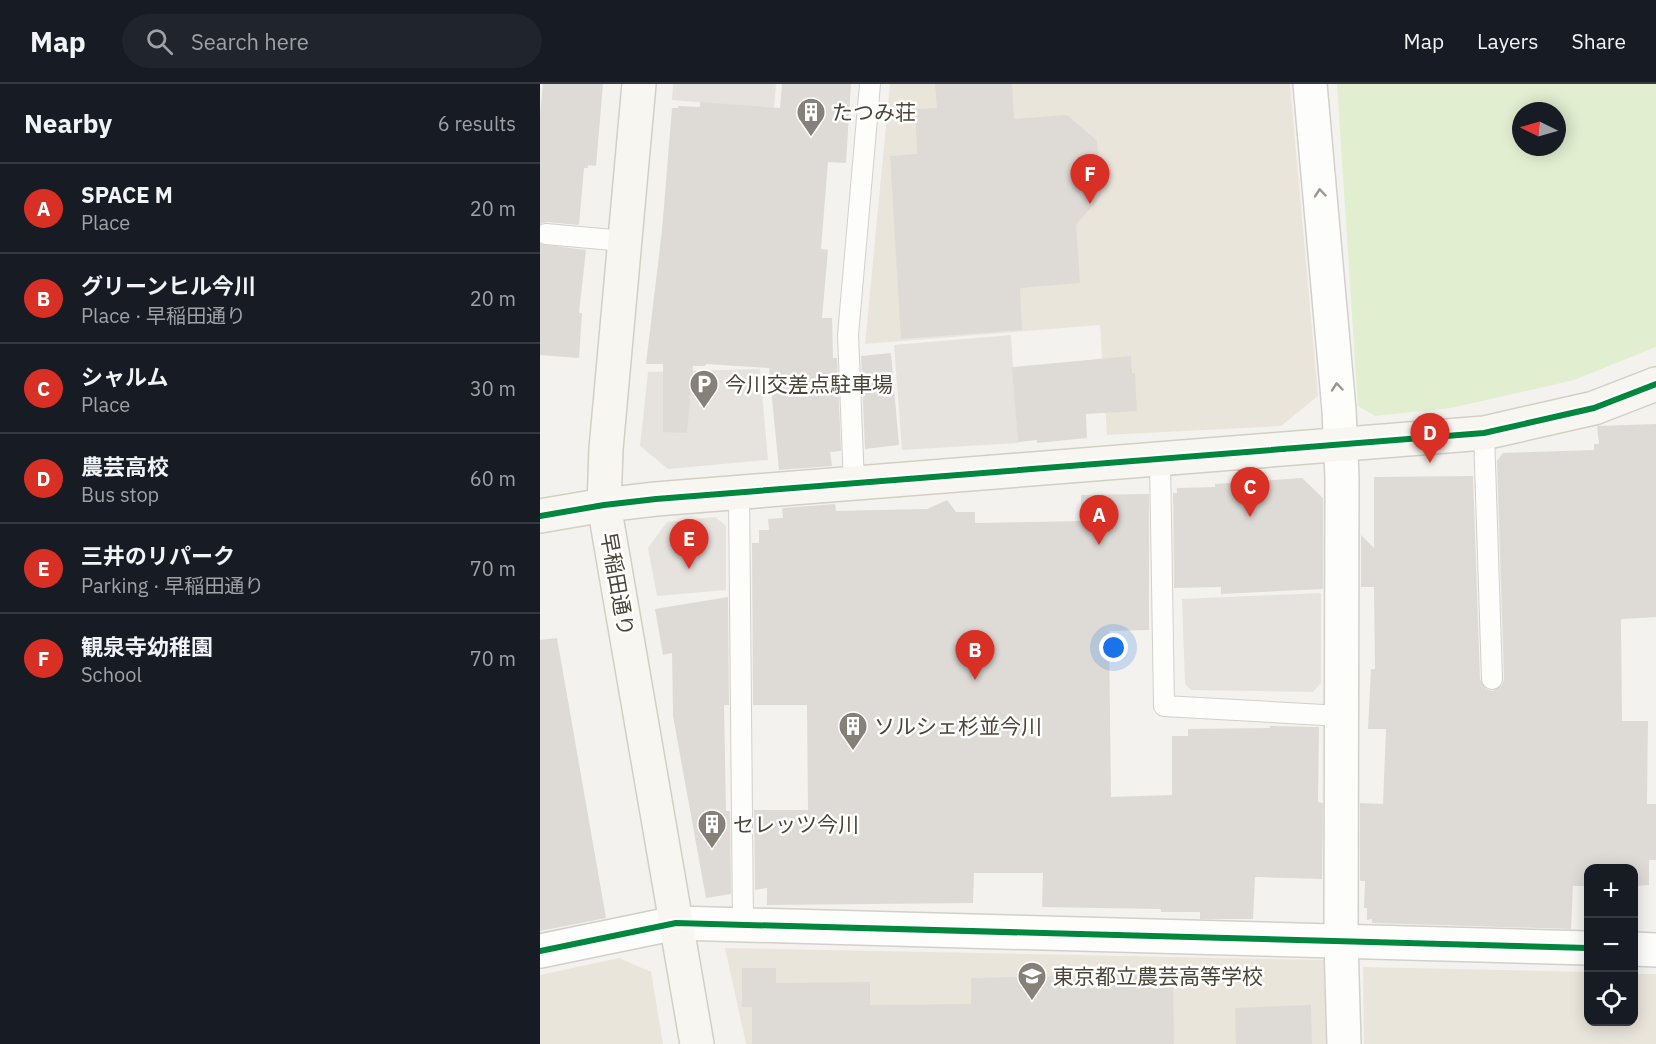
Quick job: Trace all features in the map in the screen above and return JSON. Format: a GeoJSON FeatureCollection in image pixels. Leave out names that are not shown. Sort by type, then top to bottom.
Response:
{"type":"FeatureCollection","features":[{"type":"Feature","properties":{"kind":"street","name":"早稲田通り"},"geometry":{"type":"LineString","coordinates":[[639,84],[606,449],[604,505],[697,1044]]}},
{"type":"Feature","properties":{"kind":"street"},"geometry":{"type":"LineString","coordinates":[[1310,84],[1339,410],[1342,477],[1341,942],[1344,1044]]}},
{"type":"Feature","properties":{"kind":"street"},"geometry":{"type":"LineString","coordinates":[[540,516],[604,505],[739,493],[1484,433],[1594,408],[1656,384]]}},
{"type":"Feature","properties":{"kind":"street"},"geometry":{"type":"LineString","coordinates":[[540,951],[676,923],[1584,948]]}},
{"type":"Feature","properties":{"kind":"street"},"geometry":{"type":"LineString","coordinates":[[1638,949],[1656,950]]}},
{"type":"Feature","properties":{"kind":"lane"},"geometry":{"type":"LineString","coordinates":[[854,484],[848,335],[870,84]]}},
{"type":"Feature","properties":{"kind":"lane"},"geometry":{"type":"LineString","coordinates":[[546,234],[624,241]]}},
{"type":"Feature","properties":{"kind":"lane"},"geometry":{"type":"LineString","coordinates":[[1484,433],[1492,679]]}},
{"type":"Feature","properties":{"kind":"lane"},"geometry":{"type":"LineString","coordinates":[[1160,459],[1164,706],[1341,716]]}},
{"type":"Feature","properties":{"kind":"lane"},"geometry":{"type":"LineString","coordinates":[[739,493],[743,925]]}},
{"type":"Feature","properties":{"kind":"shaded area"},"geometry":{"type":"Polygon","coordinates":[[[673,84],[776,84],[774,109],[672,100],[673,84]]]}},
{"type":"Feature","properties":{"kind":"shaded area"},"geometry":{"type":"Polygon","coordinates":[[[890,84],[1290,84],[1318,396],[1281,426],[1107,435],[1100,325],[865,344],[890,84]]]}},
{"type":"Feature","properties":{"kind":"shaded area"},"geometry":{"type":"Polygon","coordinates":[[[1011,335],[1018,443],[902,450],[894,345],[1011,335]]]}},
{"type":"Feature","properties":{"kind":"shaded area","name":"今川交差点駐車場"},"geometry":{"type":"Polygon","coordinates":[[[760,369],[768,460],[668,469],[640,446],[648,372],[760,369]]]}},
{"type":"Feature","properties":{"kind":"shaded area"},"geometry":{"type":"Polygon","coordinates":[[[715,517],[726,526],[726,590],[657,596],[648,548],[667,522],[715,517]]]}},
{"type":"Feature","properties":{"kind":"shaded area"},"geometry":{"type":"Polygon","coordinates":[[[1321,593],[1321,683],[1313,692],[1191,690],[1185,684],[1182,599],[1321,593]]]}},
{"type":"Feature","properties":{"kind":"shaded area","name":"東京都立農芸高等学校"},"geometry":{"type":"Polygon","coordinates":[[[725,948],[1326,960],[1328,1044],[746,1044],[725,948]]]}},
{"type":"Feature","properties":{"kind":"shaded area"},"geometry":{"type":"Polygon","coordinates":[[[619,958],[651,972],[663,1044],[540,1044],[540,975],[619,958]]]}},
{"type":"Feature","properties":{"kind":"shaded area"},"geometry":{"type":"Polygon","coordinates":[[[1363,967],[1584,972],[1584,1026],[1638,1026],[1638,974],[1656,974],[1656,1044],[1364,1044],[1363,967]]]}},
{"type":"Feature","properties":{"kind":"green space"},"geometry":{"type":"Polygon","coordinates":[[[1337,84],[1656,84],[1656,347],[1574,380],[1451,408],[1375,416],[1358,406],[1337,84]]]}},
{"type":"Feature","properties":{"kind":"building"},"geometry":{"type":"Polygon","coordinates":[[[543,84],[603,84],[596,166],[588,165],[588,168],[584,168],[579,225],[547,222],[540,224],[540,115],[543,84]]]}},
{"type":"Feature","properties":{"kind":"building"},"geometry":{"type":"Polygon","coordinates":[[[782,84],[851,84],[846,163],[828,162],[821,249],[828,250],[822,318],[832,318],[833,358],[837,358],[841,451],[830,452],[832,466],[779,470],[769,368],[706,364],[705,366],[693,366],[687,433],[663,432],[663,364],[646,364],[662,230],[672,108],[700,107],[700,102],[780,108],[782,84]]]}},
{"type":"Feature","properties":{"kind":"building"},"geometry":{"type":"Polygon","coordinates":[[[935,84],[1012,84],[1014,119],[1067,115],[1097,141],[1101,196],[1076,225],[1080,283],[1020,288],[1022,330],[901,339],[890,156],[917,154],[915,109],[937,108],[935,84]]]}},
{"type":"Feature","properties":{"kind":"building"},"geometry":{"type":"Polygon","coordinates":[[[540,244],[586,250],[579,313],[582,313],[579,358],[540,355],[540,244]]]}},
{"type":"Feature","properties":{"kind":"building"},"geometry":{"type":"Polygon","coordinates":[[[891,353],[899,445],[865,449],[861,356],[891,353]]]}},
{"type":"Feature","properties":{"kind":"building"},"geometry":{"type":"Polygon","coordinates":[[[1131,356],[1132,373],[1135,373],[1137,411],[1086,414],[1087,438],[1037,443],[1037,440],[1018,442],[1012,367],[1131,356]]]}},
{"type":"Feature","properties":{"kind":"building"},"geometry":{"type":"Polygon","coordinates":[[[1656,424],[1656,617],[1621,620],[1622,721],[1648,721],[1647,804],[1656,804],[1656,860],[1649,860],[1649,885],[1638,886],[1638,864],[1584,864],[1584,886],[1573,886],[1571,929],[1372,923],[1372,919],[1367,920],[1367,908],[1364,908],[1365,881],[1360,881],[1360,803],[1383,804],[1386,729],[1368,729],[1371,669],[1375,669],[1374,587],[1361,587],[1361,535],[1374,548],[1374,477],[1473,476],[1480,679],[1486,689],[1493,691],[1502,685],[1504,679],[1497,461],[1503,453],[1594,450],[1594,444],[1599,444],[1597,426],[1656,424]]]}},
{"type":"Feature","properties":{"kind":"building"},"geometry":{"type":"Polygon","coordinates":[[[1302,478],[1323,498],[1323,589],[1221,594],[1221,587],[1174,588],[1173,493],[1177,493],[1177,488],[1215,487],[1215,484],[1302,478]]]}},
{"type":"Feature","properties":{"kind":"building"},"geometry":{"type":"Polygon","coordinates":[[[1149,494],[1149,630],[1109,631],[1111,797],[1172,795],[1172,736],[1188,736],[1188,729],[1319,727],[1318,802],[1323,803],[1322,879],[1255,877],[1253,919],[1200,919],[1200,912],[1161,912],[1161,909],[1042,907],[1043,873],[974,873],[973,903],[767,905],[767,888],[755,890],[754,810],[808,810],[807,705],[753,705],[752,543],[759,543],[759,530],[769,530],[768,519],[783,518],[782,508],[835,504],[836,511],[927,509],[947,500],[956,512],[975,512],[975,523],[1081,521],[1081,495],[1149,494]]]}},
{"type":"Feature","properties":{"kind":"building"},"geometry":{"type":"Polygon","coordinates":[[[728,597],[729,705],[724,705],[726,811],[730,811],[731,894],[706,898],[673,716],[672,653],[663,655],[655,609],[728,597]]]}},
{"type":"Feature","properties":{"kind":"building"},"geometry":{"type":"Polygon","coordinates":[[[557,638],[606,918],[540,931],[540,640],[557,638]]]}},
{"type":"Feature","properties":{"kind":"building"},"geometry":{"type":"Polygon","coordinates":[[[742,968],[776,968],[776,983],[870,982],[870,1005],[971,1004],[971,978],[1173,974],[1174,1044],[752,1044],[752,1007],[742,1007],[742,968]]]}},
{"type":"Feature","properties":{"kind":"building"},"geometry":{"type":"Polygon","coordinates":[[[1311,1005],[1312,1044],[1236,1044],[1235,1008],[1311,1005]]]}},
{"type":"Feature","properties":{"kind":"cycle path"},"geometry":{"type":"LineString","coordinates":[[540,516],[656,499],[1484,433],[1594,408],[1656,384]]}},
{"type":"Feature","properties":{"kind":"cycle path"},"geometry":{"type":"LineString","coordinates":[[540,951],[676,923],[1584,948]]}},
{"type":"Feature","properties":{"kind":"place","name":"たつみ荘"},"geometry":{"type":"Point","coordinates":[811,138]}},
{"type":"Feature","properties":{"kind":"place","name":"観泉寺幼稚園"},"geometry":{"type":"Point","coordinates":[1090,204]}},
{"type":"Feature","properties":{"kind":"place","name":"今川交差点駐車場"},"geometry":{"type":"Point","coordinates":[704,410]}},
{"type":"Feature","properties":{"kind":"place","name":"農芸高校"},"geometry":{"type":"Point","coordinates":[1430,463]}},
{"type":"Feature","properties":{"kind":"place","name":"シャルム"},"geometry":{"type":"Point","coordinates":[1250,517]}},
{"type":"Feature","properties":{"kind":"place","name":"SPACE M"},"geometry":{"type":"Point","coordinates":[1099,545]}},
{"type":"Feature","properties":{"kind":"place","name":"三井のリパーク"},"geometry":{"type":"Point","coordinates":[689,569]}},
{"type":"Feature","properties":{"kind":"place","name":"グリーンヒル今川"},"geometry":{"type":"Point","coordinates":[975,680]}},
{"type":"Feature","properties":{"kind":"place","name":"ソルシェ杉並今川"},"geometry":{"type":"Point","coordinates":[853,752]}},
{"type":"Feature","properties":{"kind":"place","name":"セレッツ今川"},"geometry":{"type":"Point","coordinates":[712,850]}},
{"type":"Feature","properties":{"kind":"place","name":"東京都立農芸高等学校"},"geometry":{"type":"Point","coordinates":[1032,1002]}}]}
